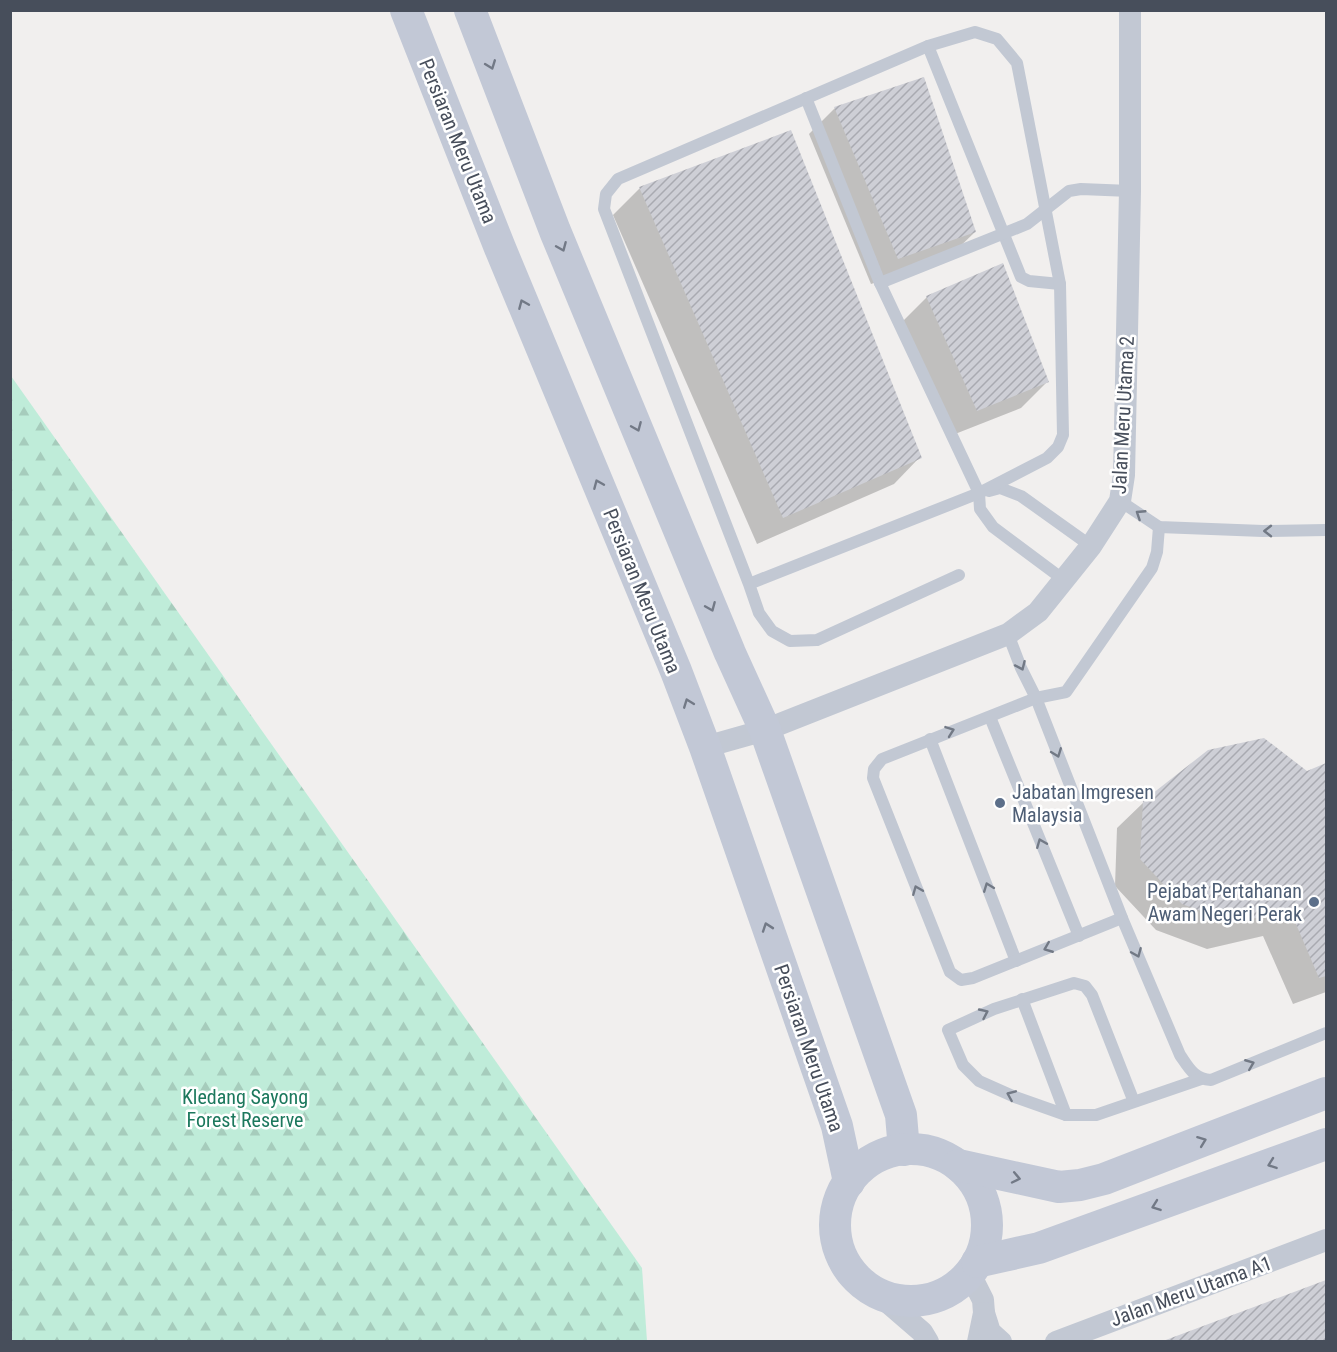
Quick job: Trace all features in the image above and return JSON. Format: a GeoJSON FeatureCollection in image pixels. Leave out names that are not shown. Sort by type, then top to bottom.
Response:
{"type":"FeatureCollection","features":[{"type":"Feature","properties":{"kind":"main road","name":"Persiaran Meru Utama"},"geometry":{"type":"LineString","coordinates":[[406,10],[500,248],[676,671],[705,747],[837,1126],[849,1182]]}},
{"type":"Feature","properties":{"kind":"main road"},"geometry":{"type":"LineString","coordinates":[[470,10],[555,231],[730,653],[765,730],[901,1115],[904,1150]]}},
{"type":"Feature","properties":{"kind":"main road"},"geometry":{"type":"LineString","coordinates":[[958,1166],[1059,1187],[1080,1185],[1104,1179],[1326,1093]]}},
{"type":"Feature","properties":{"kind":"main road"},"geometry":{"type":"LineString","coordinates":[[974,1268],[1039,1248],[1326,1144]]}},
{"type":"Feature","properties":{"kind":"main road"},"geometry":{"type":"LineString","coordinates":[[904,1150],[933,1152],[958,1166],[976,1185],[986,1210],[987,1237],[974,1268],[955,1288],[937,1297],[917,1301],[897,1300],[878,1294],[862,1284],[850,1270],[838,1245],[836,1217],[840,1199],[849,1182],[864,1166],[883,1155],[904,1150]]}},
{"type":"Feature","properties":{"kind":"street","name":"Jalan Meru Utama 2"},"geometry":{"type":"LineString","coordinates":[[705,747],[765,730],[1008,634],[1038,612],[1091,546],[1120,501],[1124,475],[1130,190],[1130,10]]}},
{"type":"Feature","properties":{"kind":"street","name":"Jalan Meru Utama A1"},"geometry":{"type":"LineString","coordinates":[[1056,1341],[1326,1240]]}},
{"type":"Feature","properties":{"kind":"street"},"geometry":{"type":"LineString","coordinates":[[974,1268],[990,1332],[1001,1341]]}},
{"type":"Feature","properties":{"kind":"street"},"geometry":{"type":"LineString","coordinates":[[878,1294],[922,1332],[928,1341]]}},
{"type":"Feature","properties":{"kind":"street"},"geometry":{"type":"LineString","coordinates":[[978,1341],[984,1312]]}},
{"type":"Feature","properties":{"kind":"lane"},"geometry":{"type":"LineString","coordinates":[[749,584],[979,493],[1047,458],[1058,447],[1063,435],[1060,284],[1017,63],[997,39],[975,32],[928,46],[618,179],[606,194],[604,209],[759,613],[772,631],[790,641],[817,640],[959,575]]}},
{"type":"Feature","properties":{"kind":"lane"},"geometry":{"type":"LineString","coordinates":[[928,46],[1024,280],[1060,284]]}},
{"type":"Feature","properties":{"kind":"lane"},"geometry":{"type":"LineString","coordinates":[[806,98],[879,283],[979,493],[980,509],[993,527],[1064,580]]}},
{"type":"Feature","properties":{"kind":"lane"},"geometry":{"type":"LineString","coordinates":[[879,283],[1027,224],[1069,191],[1081,189],[1130,190]]}},
{"type":"Feature","properties":{"kind":"lane"},"geometry":{"type":"LineString","coordinates":[[979,493],[1000,488],[1021,496],[1091,546]]}},
{"type":"Feature","properties":{"kind":"lane"},"geometry":{"type":"LineString","coordinates":[[1120,501],[1159,527],[1263,531],[1326,530]]}},
{"type":"Feature","properties":{"kind":"lane"},"geometry":{"type":"LineString","coordinates":[[1122,918],[973,978],[961,980],[950,972],[873,778],[874,769],[882,759],[1036,698],[1066,692],[1152,568],[1158,552],[1159,527]]}},
{"type":"Feature","properties":{"kind":"lane"},"geometry":{"type":"LineString","coordinates":[[1008,634],[1036,698],[1122,918],[1180,1055],[1193,1074],[1201,1080]]}},
{"type":"Feature","properties":{"kind":"lane"},"geometry":{"type":"LineString","coordinates":[[990,717],[1079,936]]}},
{"type":"Feature","properties":{"kind":"lane"},"geometry":{"type":"LineString","coordinates":[[930,739],[1016,961]]}},
{"type":"Feature","properties":{"kind":"lane"},"geometry":{"type":"LineString","coordinates":[[1134,1102],[1092,995],[1085,986],[1074,983],[1022,999],[948,1030],[963,1065],[979,1081],[1066,1115],[1096,1115],[1201,1080],[1211,1080],[1326,1033]]}},
{"type":"Feature","properties":{"kind":"lane"},"geometry":{"type":"LineString","coordinates":[[1022,999],[1066,1115]]}},
{"type":"Feature","properties":{"kind":"green space","name":"Kledang Sayong Forest Reserve"},"geometry":{"type":"Polygon","coordinates":[[[11,376],[642,1268],[647,1341],[11,1341],[11,376]]]}},
{"type":"Feature","properties":{"kind":"building"},"geometry":{"type":"Polygon","coordinates":[[[924,77],[976,232],[898,259],[834,107],[924,77]]]}},
{"type":"Feature","properties":{"kind":"building"},"geometry":{"type":"Polygon","coordinates":[[[791,130],[922,458],[783,518],[639,187],[791,130]]]}},
{"type":"Feature","properties":{"kind":"building"},"geometry":{"type":"Polygon","coordinates":[[[1003,263],[1049,382],[977,411],[926,296],[1003,263]]]}},
{"type":"Feature","properties":{"kind":"building"},"geometry":{"type":"Polygon","coordinates":[[[1264,738],[1307,771],[1326,763],[1326,976],[1319,978],[1290,910],[1234,923],[1182,904],[1140,859],[1143,801],[1208,750],[1264,738]]]}},
{"type":"Feature","properties":{"kind":"building"},"geometry":{"type":"Polygon","coordinates":[[[1326,1280],[1326,1342],[1163,1342],[1163,1341],[1326,1280]]]}},
{"type":"Feature","properties":{"kind":"place","name":"Jabatan Imgresen Malaysia"},"geometry":{"type":"Point","coordinates":[1000,803]}},
{"type":"Feature","properties":{"kind":"place","name":"Pejabat Pertahanan Awam Negeri Perak"},"geometry":{"type":"Point","coordinates":[1314,902]}}]}
